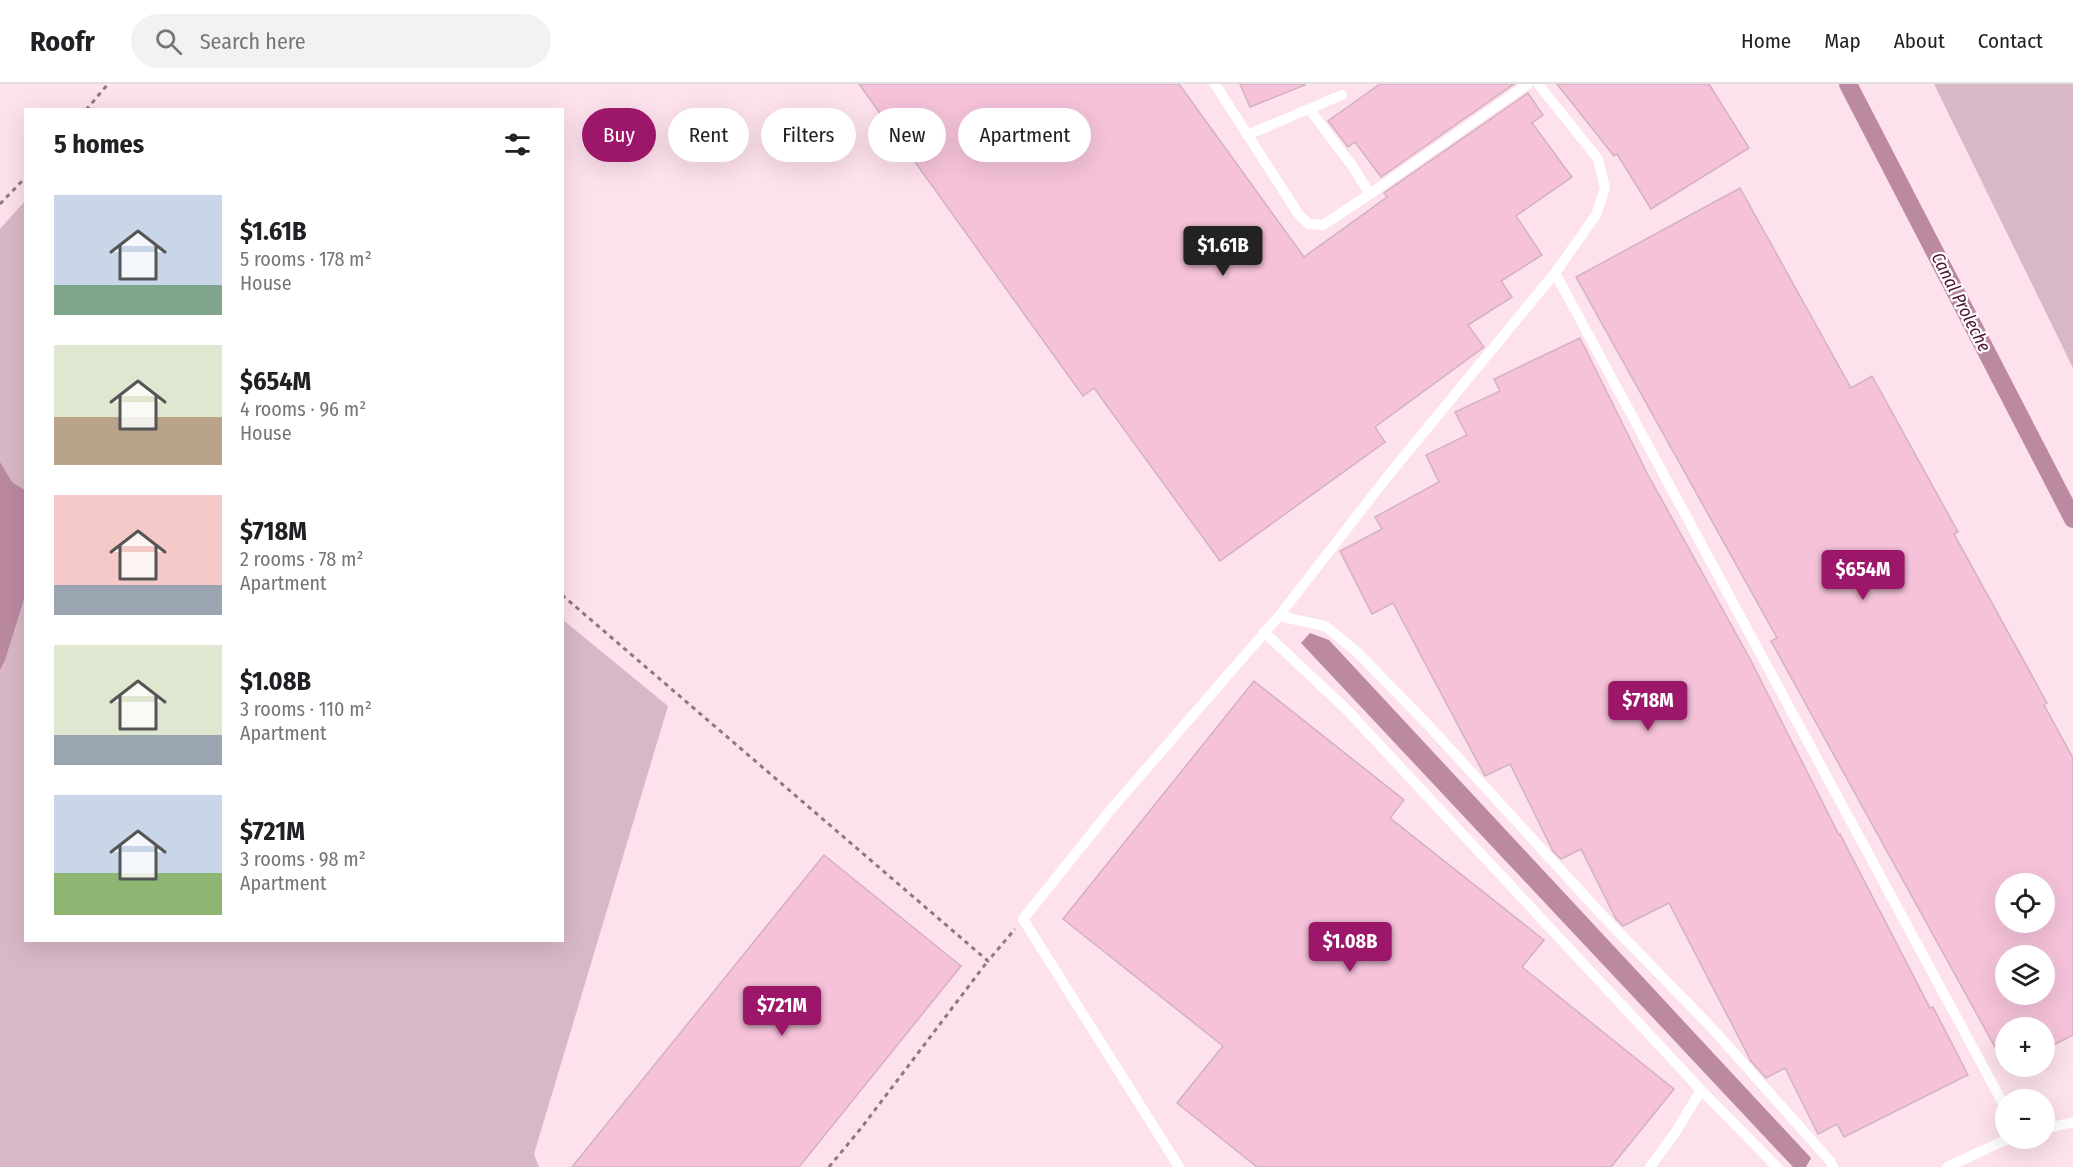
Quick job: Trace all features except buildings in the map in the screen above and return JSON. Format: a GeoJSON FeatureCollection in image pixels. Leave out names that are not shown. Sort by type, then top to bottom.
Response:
{"type":"FeatureCollection","features":[{"type":"Feature","properties":{"kind":"lane"},"geometry":{"type":"LineString","coordinates":[[1215,84],[1299,215],[1310,224],[1323,225],[1528,84]]}},
{"type":"Feature","properties":{"kind":"lane"},"geometry":{"type":"LineString","coordinates":[[1179,1167],[1023,919],[1113,807],[1279,616],[1387,477],[1555,273],[1596,215],[1605,188],[1598,159],[1538,84]]}},
{"type":"Feature","properties":{"kind":"lane"},"geometry":{"type":"LineString","coordinates":[[1247,135],[1342,95]]}},
{"type":"Feature","properties":{"kind":"lane"},"geometry":{"type":"LineString","coordinates":[[1310,110],[1353,167],[1370,194]]}},
{"type":"Feature","properties":{"kind":"lane"},"geometry":{"type":"LineString","coordinates":[[1555,273],[1995,1089]]}},
{"type":"Feature","properties":{"kind":"lane"},"geometry":{"type":"LineString","coordinates":[[1279,616],[1325,626],[1357,652],[1430,727],[1602,915],[1710,1026],[1833,1167]]}},
{"type":"Feature","properties":{"kind":"lane"},"geometry":{"type":"LineString","coordinates":[[1264,632],[1347,710],[1701,1090],[1777,1167]]}},
{"type":"Feature","properties":{"kind":"lane"},"geometry":{"type":"LineString","coordinates":[[1650,1167],[1675,1133],[1701,1090]]}},
{"type":"Feature","properties":{"kind":"lane"},"geometry":{"type":"LineString","coordinates":[[2055,1126],[2073,1122]]}},
{"type":"Feature","properties":{"kind":"lane"},"geometry":{"type":"LineString","coordinates":[[1947,1167],[1995,1145]]}},
{"type":"Feature","properties":{"kind":"path"},"geometry":{"type":"LineString","coordinates":[[88,108],[108,84]]}},
{"type":"Feature","properties":{"kind":"path"},"geometry":{"type":"LineString","coordinates":[[0,204],[24,179]]}},
{"type":"Feature","properties":{"kind":"path"},"geometry":{"type":"LineString","coordinates":[[564,597],[988,961]]}},
{"type":"Feature","properties":{"kind":"path"},"geometry":{"type":"LineString","coordinates":[[829,1167],[1023,919]]}},
{"type":"Feature","properties":{"kind":"shaded area"},"geometry":{"type":"Polygon","coordinates":[[[1934,84],[2073,84],[2073,368],[1934,84]]]}},
{"type":"Feature","properties":{"kind":"shaded area"},"geometry":{"type":"Polygon","coordinates":[[[24,202],[24,942],[564,942],[564,621],[668,706],[534,1154],[539,1167],[0,1167],[0,229],[24,202]]]}},
{"type":"Feature","properties":{"kind":"shaded area"},"geometry":{"type":"Polygon","coordinates":[[[0,462],[12,482],[24,490],[24,599],[0,670],[0,462]]]}},
{"type":"Feature","properties":{"kind":"shaded area"},"geometry":{"type":"Polygon","coordinates":[[[1310,633],[1329,640],[1811,1158],[1806,1167],[1793,1167],[1301,643],[1310,633]]]}},
{"type":"Feature","properties":{"kind":"waterway","name":"Canal Proleche"},"geometry":{"type":"LineString","coordinates":[[1848,84],[2073,519]]}}]}
